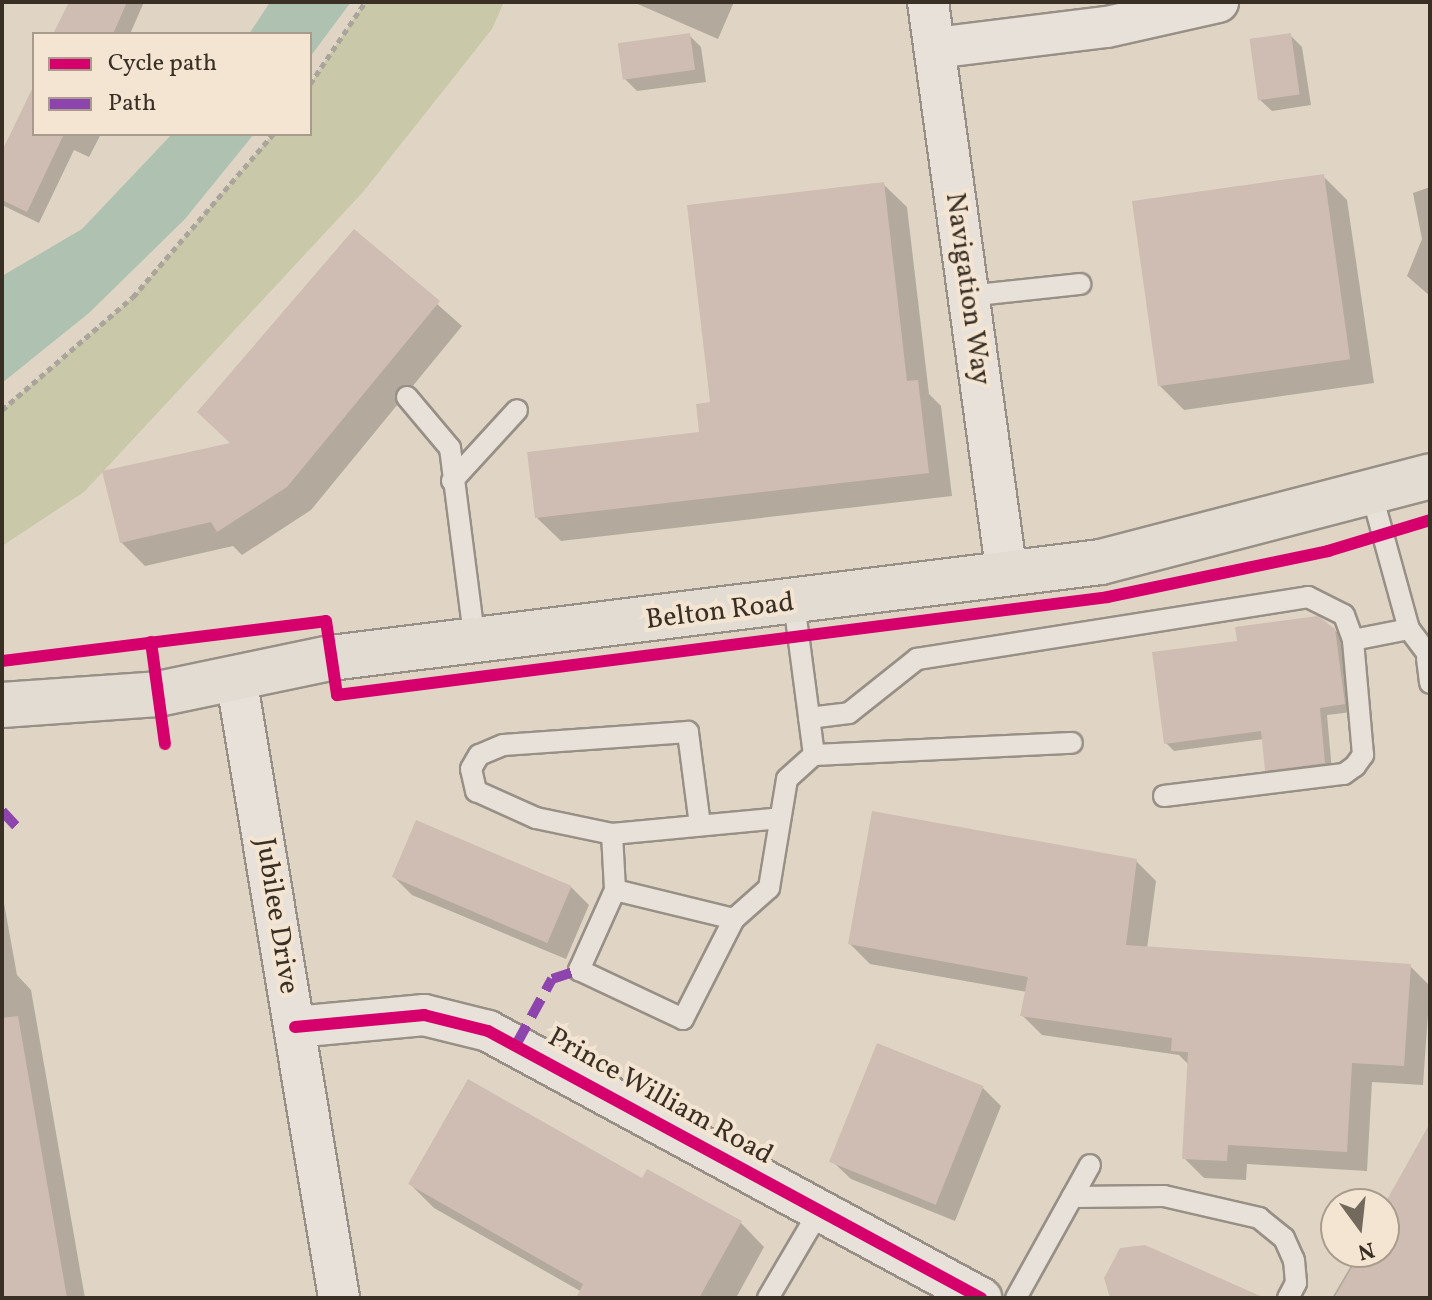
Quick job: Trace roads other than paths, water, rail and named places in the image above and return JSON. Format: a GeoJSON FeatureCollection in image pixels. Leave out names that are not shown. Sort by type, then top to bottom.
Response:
{"type":"FeatureCollection","features":[{"type":"Feature","properties":{"kind":"main road","name":"Belton Road"},"geometry":{"type":"LineString","coordinates":[[2,705],[158,694],[236,677],[475,643],[1007,575],[1212,539],[1430,476]]}},
{"type":"Feature","properties":{"kind":"street","name":"Navigation Way"},"geometry":{"type":"LineString","coordinates":[[928,2],[1007,575]]}},
{"type":"Feature","properties":{"kind":"street"},"geometry":{"type":"LineString","coordinates":[[935,48],[1107,27],[1218,2]]}},
{"type":"Feature","properties":{"kind":"street","name":"Jubilee Drive"},"geometry":{"type":"LineString","coordinates":[[236,677],[339,1298]]}},
{"type":"Feature","properties":{"kind":"street","name":"Prince William Road"},"geometry":{"type":"LineString","coordinates":[[295,1027],[424,1015],[488,1031],[818,1213],[981,1298]]}},
{"type":"Feature","properties":{"kind":"lane"},"geometry":{"type":"LineString","coordinates":[[968,296],[1080,284]]}},
{"type":"Feature","properties":{"kind":"lane"},"geometry":{"type":"LineString","coordinates":[[407,397],[450,448],[475,643]]}},
{"type":"Feature","properties":{"kind":"lane"},"geometry":{"type":"LineString","coordinates":[[452,481],[517,410]]}},
{"type":"Feature","properties":{"kind":"lane"},"geometry":{"type":"LineString","coordinates":[[1372,495],[1409,629],[1428,657],[1430,683]]}},
{"type":"Feature","properties":{"kind":"lane"},"geometry":{"type":"LineString","coordinates":[[809,718],[849,713],[917,659],[1308,597],[1344,615],[1353,640],[1363,755],[1355,766],[1344,774],[1164,796]]}},
{"type":"Feature","properties":{"kind":"lane"},"geometry":{"type":"LineString","coordinates":[[794,603],[814,755]]}},
{"type":"Feature","properties":{"kind":"lane"},"geometry":{"type":"LineString","coordinates":[[1353,640],[1409,629]]}},
{"type":"Feature","properties":{"kind":"lane"},"geometry":{"type":"LineString","coordinates":[[700,825],[688,732],[503,745],[479,755],[471,769],[476,791],[536,818],[612,834],[780,818]]}},
{"type":"Feature","properties":{"kind":"lane"},"geometry":{"type":"LineString","coordinates":[[612,834],[615,890],[579,970],[683,1019],[734,919],[769,888],[787,779],[814,755],[1072,743]]}},
{"type":"Feature","properties":{"kind":"lane"},"geometry":{"type":"LineString","coordinates":[[615,890],[734,919]]}},
{"type":"Feature","properties":{"kind":"lane"},"geometry":{"type":"LineString","coordinates":[[1016,1298],[1090,1165]]}},
{"type":"Feature","properties":{"kind":"lane"},"geometry":{"type":"LineString","coordinates":[[1072,1197],[1164,1196],[1259,1218],[1284,1238],[1294,1260],[1296,1283],[1288,1298]]}},
{"type":"Feature","properties":{"kind":"lane"},"geometry":{"type":"LineString","coordinates":[[768,1298],[818,1213]]}}]}
